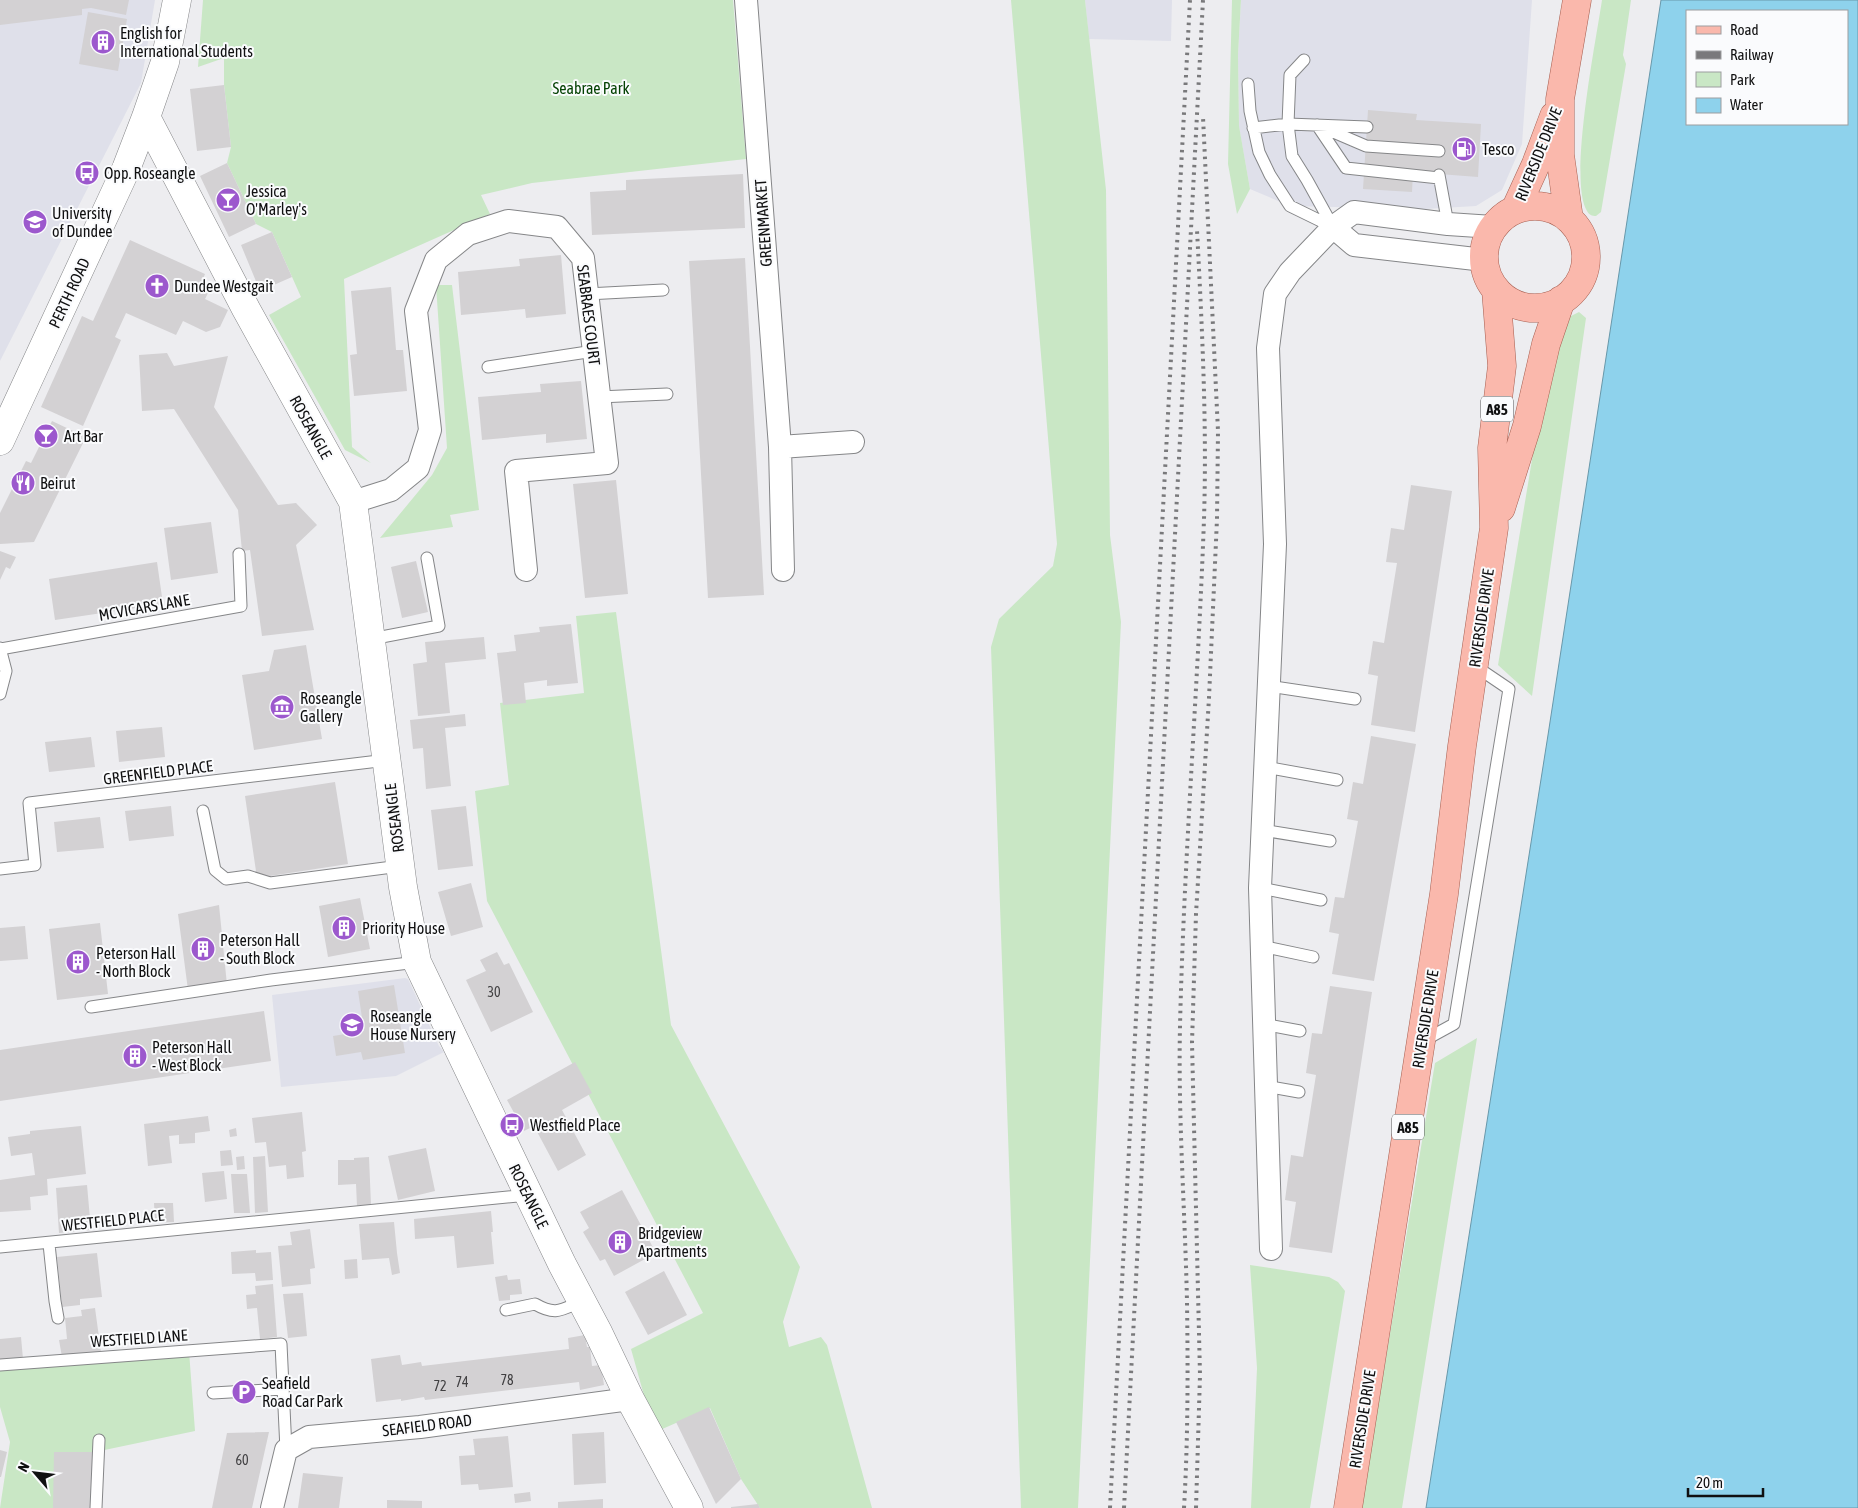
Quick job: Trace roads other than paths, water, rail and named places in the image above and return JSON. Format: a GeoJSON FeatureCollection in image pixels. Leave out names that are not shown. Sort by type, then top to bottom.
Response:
{"type":"FeatureCollection","features":[{"type":"Feature","properties":{"kind":"main road","name":"RIVERSIDE DRIVE"},"geometry":{"type":"LineString","coordinates":[[1569,219],[1560,155],[1560,99],[1577,0]]}},
{"type":"Feature","properties":{"kind":"main road","name":"RIVERSIDE DRIVE"},"geometry":{"type":"LineString","coordinates":[[1515,210],[1536,164],[1560,99]]}},
{"type":"Feature","properties":{"kind":"main road","name":"RIVERSIDE DRIVE"},"geometry":{"type":"LineString","coordinates":[[1493,227],[1506,215],[1515,210],[1536,206],[1547,207],[1569,219],[1577,229],[1585,252],[1582,276],[1576,287],[1561,300],[1546,344],[1527,426],[1494,528]]}},
{"type":"Feature","properties":{"kind":"main road"},"geometry":{"type":"LineString","coordinates":[[1484,260],[1484,248],[1493,227]]}},
{"type":"Feature","properties":{"kind":"main road","name":"RIVERSIDE DRIVE"},"geometry":{"type":"LineString","coordinates":[[1348,1508],[1444,894],[1462,746],[1494,528],[1492,448],[1502,366],[1496,290],[1487,275],[1484,260]]}},
{"type":"Feature","properties":{"kind":"main road"},"geometry":{"type":"LineString","coordinates":[[1496,290],[1510,301],[1525,307],[1544,306],[1561,300]]}},
{"type":"Feature","properties":{"kind":"street","name":"PERTH ROAD"},"geometry":{"type":"LineString","coordinates":[[0,441],[126,169],[165,62],[177,0]]}},
{"type":"Feature","properties":{"kind":"street","name":"GREENMARKET"},"geometry":{"type":"LineString","coordinates":[[746,0],[780,447],[783,570]]}},
{"type":"Feature","properties":{"kind":"street","name":"ROSEANGLE"},"geometry":{"type":"LineString","coordinates":[[146,117],[246,309],[353,502],[400,866],[417,962],[528,1195],[630,1399],[689,1508]]}},
{"type":"Feature","properties":{"kind":"street"},"geometry":{"type":"LineString","coordinates":[[1271,1249],[1260,888],[1274,544],[1268,348],[1276,294],[1290,272],[1333,227],[1354,212],[1448,224],[1493,227]]}},
{"type":"Feature","properties":{"kind":"street","name":"SEABRAES COURT"},"geometry":{"type":"LineString","coordinates":[[353,502],[391,490],[418,468],[430,430],[416,311],[436,260],[468,234],[508,220],[556,227],[583,258],[607,463],[516,471],[526,570]]}},
{"type":"Feature","properties":{"kind":"street"},"geometry":{"type":"LineString","coordinates":[[1333,227],[1354,245],[1484,260]]}},
{"type":"Feature","properties":{"kind":"street"},"geometry":{"type":"LineString","coordinates":[[780,447],[853,442]]}},
{"type":"Feature","properties":{"kind":"street","name":"SEAFIELD ROAD"},"geometry":{"type":"LineString","coordinates":[[286,1450],[309,1437],[420,1427],[630,1399]]}},
{"type":"Feature","properties":{"kind":"street"},"geometry":{"type":"LineString","coordinates":[[272,1508],[286,1450]]}},
{"type":"Feature","properties":{"kind":"lane"},"geometry":{"type":"LineString","coordinates":[[1304,60],[1290,75],[1288,124],[1292,156],[1333,227]]}},
{"type":"Feature","properties":{"kind":"lane"},"geometry":{"type":"LineString","coordinates":[[1248,84],[1253,128],[1259,152],[1270,175],[1290,206],[1333,227]]}},
{"type":"Feature","properties":{"kind":"lane"},"geometry":{"type":"LineString","coordinates":[[1253,128],[1288,124],[1367,127]]}},
{"type":"Feature","properties":{"kind":"lane"},"geometry":{"type":"LineString","coordinates":[[1317,125],[1366,146],[1440,151]]}},
{"type":"Feature","properties":{"kind":"lane"},"geometry":{"type":"LineString","coordinates":[[1317,125],[1346,168],[1439,177],[1448,224]]}},
{"type":"Feature","properties":{"kind":"lane"},"geometry":{"type":"LineString","coordinates":[[588,294],[662,290]]}},
{"type":"Feature","properties":{"kind":"lane"},"geometry":{"type":"LineString","coordinates":[[488,367],[594,351]]}},
{"type":"Feature","properties":{"kind":"lane"},"geometry":{"type":"LineString","coordinates":[[599,397],[666,394]]}},
{"type":"Feature","properties":{"kind":"lane","name":"MCVICARS LANE"},"geometry":{"type":"LineString","coordinates":[[1,692],[6,671],[0,648],[242,606],[239,554]]}},
{"type":"Feature","properties":{"kind":"lane"},"geometry":{"type":"LineString","coordinates":[[371,639],[439,626],[427,558]]}},
{"type":"Feature","properties":{"kind":"lane"},"geometry":{"type":"LineString","coordinates":[[1421,1041],[1454,1024],[1509,689],[1474,666]]}},
{"type":"Feature","properties":{"kind":"lane"},"geometry":{"type":"LineString","coordinates":[[1268,686],[1355,699]]}},
{"type":"Feature","properties":{"kind":"lane","name":"GREENFIELD PLACE"},"geometry":{"type":"LineString","coordinates":[[0,869],[35,865],[29,804],[387,760]]}},
{"type":"Feature","properties":{"kind":"lane"},"geometry":{"type":"LineString","coordinates":[[1265,767],[1337,780]]}},
{"type":"Feature","properties":{"kind":"lane"},"geometry":{"type":"LineString","coordinates":[[203,811],[215,870],[226,878],[248,876],[270,883],[400,866]]}},
{"type":"Feature","properties":{"kind":"lane"},"geometry":{"type":"LineString","coordinates":[[1262,830],[1330,842]]}},
{"type":"Feature","properties":{"kind":"lane"},"geometry":{"type":"LineString","coordinates":[[1260,888],[1320,900]]}},
{"type":"Feature","properties":{"kind":"lane"},"geometry":{"type":"LineString","coordinates":[[1261,946],[1313,957]]}},
{"type":"Feature","properties":{"kind":"lane"},"geometry":{"type":"LineString","coordinates":[[90,1007],[271,980],[417,962]]}},
{"type":"Feature","properties":{"kind":"lane"},"geometry":{"type":"LineString","coordinates":[[1264,1024],[1300,1031]]}},
{"type":"Feature","properties":{"kind":"lane"},"geometry":{"type":"LineString","coordinates":[[1265,1086],[1299,1092]]}},
{"type":"Feature","properties":{"kind":"lane","name":"WESTFIELD PLACE"},"geometry":{"type":"LineString","coordinates":[[0,1247],[49,1244],[528,1195]]}},
{"type":"Feature","properties":{"kind":"lane"},"geometry":{"type":"LineString","coordinates":[[49,1244],[58,1318]]}},
{"type":"Feature","properties":{"kind":"lane"},"geometry":{"type":"LineString","coordinates":[[506,1310],[535,1304],[547,1311],[558,1311],[582,1301]]}},
{"type":"Feature","properties":{"kind":"lane","name":"WESTFIELD LANE"},"geometry":{"type":"LineString","coordinates":[[0,1365],[281,1344],[284,1389]]}},
{"type":"Feature","properties":{"kind":"lane"},"geometry":{"type":"LineString","coordinates":[[213,1394],[284,1389],[286,1450]]}},
{"type":"Feature","properties":{"kind":"lane"},"geometry":{"type":"LineString","coordinates":[[96,1508],[98,1440]]}},
{"type":"Feature","properties":{"kind":"water"},"geometry":{"type":"Polygon","coordinates":[[[1661,0],[1858,0],[1858,1508],[1426,1508],[1548,735],[1661,0]]]}},
{"type":"Feature","properties":{"kind":"railway"},"geometry":{"type":"LineString","coordinates":[[1110,1508],[1190,0]]}},
{"type":"Feature","properties":{"kind":"railway"},"geometry":{"type":"LineString","coordinates":[[1124,1508],[1203,0]]}},
{"type":"Feature","properties":{"kind":"railway"},"geometry":{"type":"LineString","coordinates":[[1196,1508],[1200,1375],[1192,1043],[1196,914],[1209,698],[1217,519],[1218,431],[1203,117]]}},
{"type":"Feature","properties":{"kind":"railway"},"geometry":{"type":"LineString","coordinates":[[1184,1508],[1188,1380],[1180,1095],[1180,1026],[1205,483],[1204,374],[1197,230]]}},
{"type":"Feature","properties":{"kind":"place","name":"English for International Students"},"geometry":{"type":"Point","coordinates":[103,42]}},
{"type":"Feature","properties":{"kind":"place","name":"Tesco"},"geometry":{"type":"Point","coordinates":[1464,149]}},
{"type":"Feature","properties":{"kind":"place","name":"Opp. Roseangle"},"geometry":{"type":"Point","coordinates":[87,173]}},
{"type":"Feature","properties":{"kind":"place","name":"Jessica O'Marley's"},"geometry":{"type":"Point","coordinates":[228,200]}},
{"type":"Feature","properties":{"kind":"place","name":"University of Dundee"},"geometry":{"type":"Point","coordinates":[35,222]}},
{"type":"Feature","properties":{"kind":"place","name":"Dundee Westgait"},"geometry":{"type":"Point","coordinates":[157,286]}},
{"type":"Feature","properties":{"kind":"place","name":"Art Bar"},"geometry":{"type":"Point","coordinates":[46,436]}},
{"type":"Feature","properties":{"kind":"place","name":"Beirut"},"geometry":{"type":"Point","coordinates":[23,483]}},
{"type":"Feature","properties":{"kind":"place","name":"Roseangle Gallery"},"geometry":{"type":"Point","coordinates":[282,707]}},
{"type":"Feature","properties":{"kind":"place","name":"Priority House"},"geometry":{"type":"Point","coordinates":[344,928]}},
{"type":"Feature","properties":{"kind":"place","name":"Peterson Hall - South Block"},"geometry":{"type":"Point","coordinates":[203,949]}},
{"type":"Feature","properties":{"kind":"place","name":"Peterson Hall - North Block"},"geometry":{"type":"Point","coordinates":[78,962]}},
{"type":"Feature","properties":{"kind":"place","name":"Roseangle House Nursery"},"geometry":{"type":"Point","coordinates":[352,1025]}},
{"type":"Feature","properties":{"kind":"place","name":"Peterson Hall - West Block"},"geometry":{"type":"Point","coordinates":[135,1056]}},
{"type":"Feature","properties":{"kind":"place","name":"Westfield Place"},"geometry":{"type":"Point","coordinates":[512,1125]}},
{"type":"Feature","properties":{"kind":"place","name":"Bridgeview Apartments"},"geometry":{"type":"Point","coordinates":[620,1242]}},
{"type":"Feature","properties":{"kind":"place","name":"Seafield Road Car Park"},"geometry":{"type":"Point","coordinates":[244,1392]}},
{"type":"Feature","properties":{"kind":"park label","name":"Seabrae Park"},"geometry":{"type":"Point","coordinates":[591,88]}}]}
